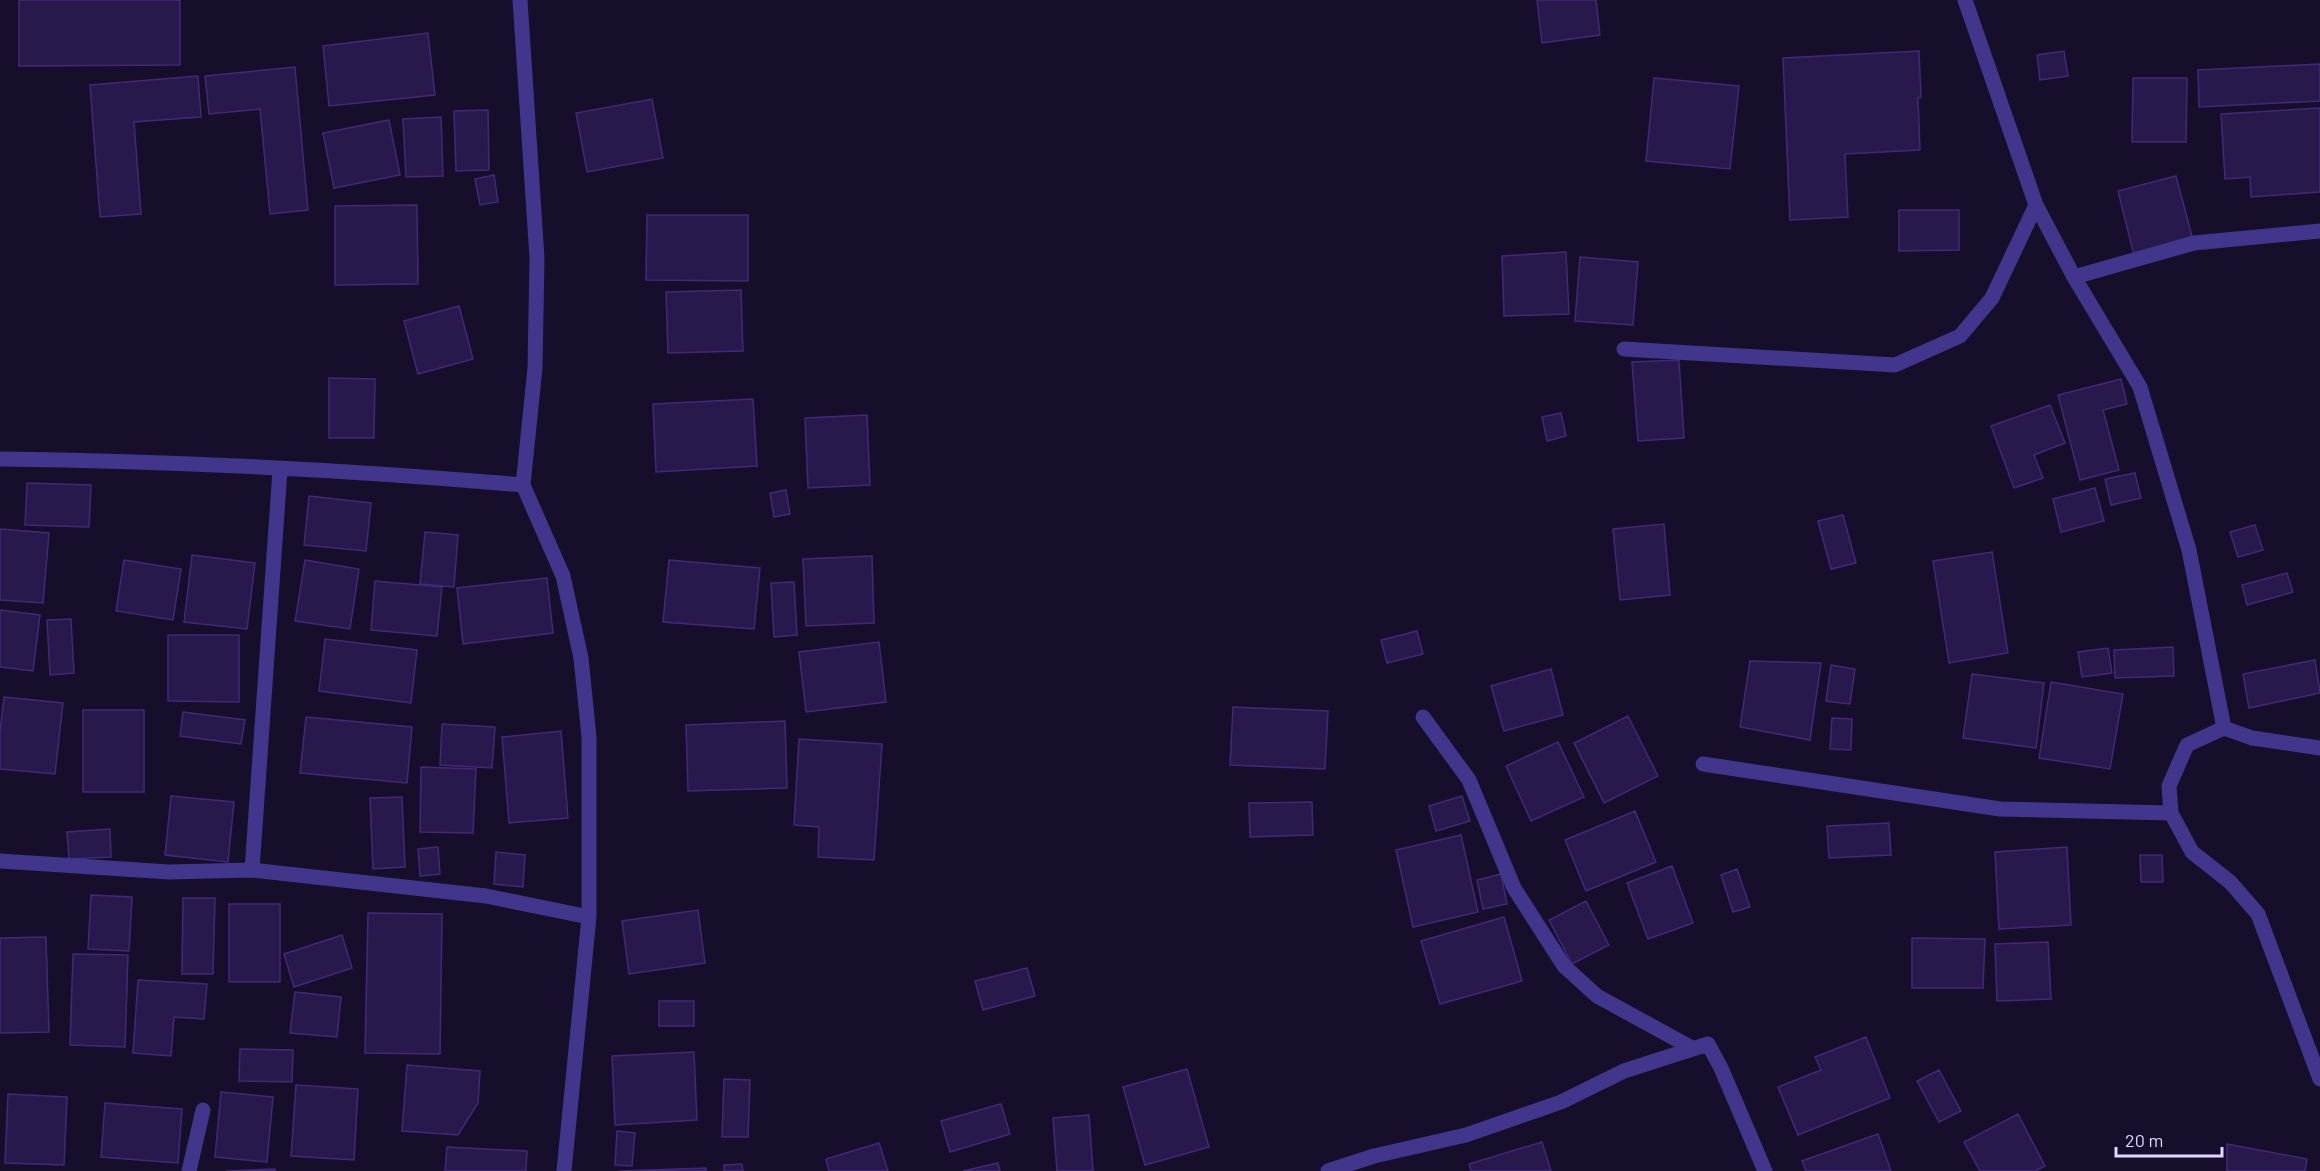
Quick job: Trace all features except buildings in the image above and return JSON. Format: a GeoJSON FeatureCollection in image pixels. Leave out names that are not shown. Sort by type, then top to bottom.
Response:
{"type":"FeatureCollection","features":[{"type":"Feature","properties":{"kind":"street"},"geometry":{"type":"LineString","coordinates":[[520,0],[537,258],[536,368],[523,485],[563,576],[581,658],[589,737],[589,917],[564,1171]]}},
{"type":"Feature","properties":{"kind":"street"},"geometry":{"type":"LineString","coordinates":[[1965,0],[2036,205],[2074,277],[2140,387],[2189,549],[2224,728]]}},
{"type":"Feature","properties":{"kind":"street"},"geometry":{"type":"LineString","coordinates":[[1624,349],[1895,365],[1960,336],[1992,298],[2036,205]]}},
{"type":"Feature","properties":{"kind":"street"},"geometry":{"type":"LineString","coordinates":[[2074,277],[2194,243],[2320,231]]}},
{"type":"Feature","properties":{"kind":"street"},"geometry":{"type":"LineString","coordinates":[[0,459],[153,462],[395,474],[523,485]]}},
{"type":"Feature","properties":{"kind":"street"},"geometry":{"type":"LineString","coordinates":[[252,870],[280,470]]}},
{"type":"Feature","properties":{"kind":"street"},"geometry":{"type":"LineString","coordinates":[[1423,717],[1469,780],[1514,888],[1564,966],[1597,996],[1692,1048]]}},
{"type":"Feature","properties":{"kind":"street"},"geometry":{"type":"LineString","coordinates":[[2320,748],[2252,738],[2224,728],[2187,745],[2169,786],[2171,813],[2192,852],[2230,882],[2258,914],[2320,1079]]}},
{"type":"Feature","properties":{"kind":"street"},"geometry":{"type":"LineString","coordinates":[[1704,764],[2000,809],[2171,813]]}},
{"type":"Feature","properties":{"kind":"street"},"geometry":{"type":"LineString","coordinates":[[0,861],[169,872],[252,870],[486,896],[589,917]]}},
{"type":"Feature","properties":{"kind":"street"},"geometry":{"type":"LineString","coordinates":[[1328,1171],[1374,1156],[1466,1135],[1561,1102],[1624,1071],[1708,1044],[1721,1068],[1765,1171]]}},
{"type":"Feature","properties":{"kind":"street"},"geometry":{"type":"LineString","coordinates":[[189,1171],[203,1110]]}}]}
